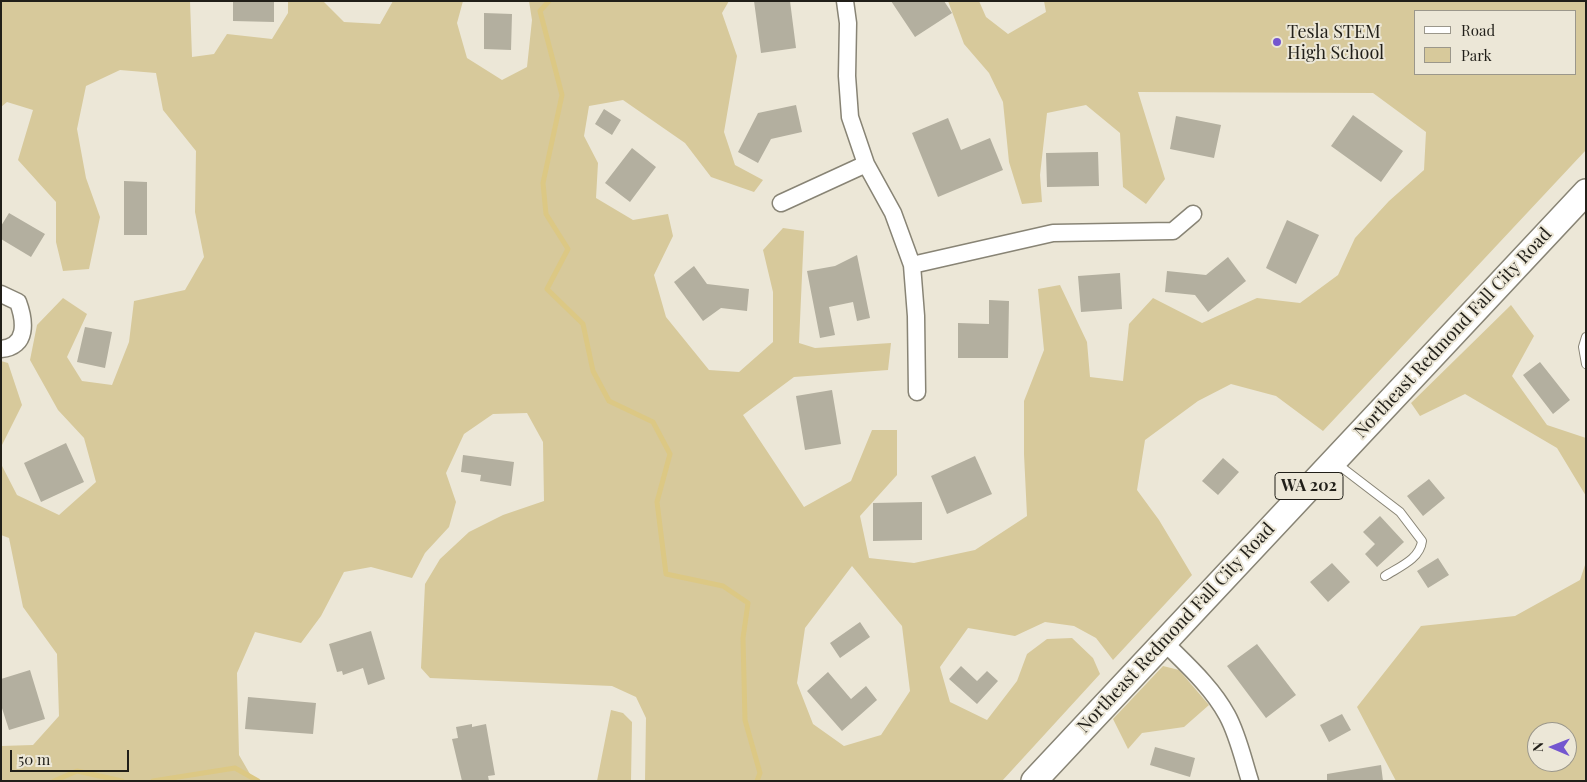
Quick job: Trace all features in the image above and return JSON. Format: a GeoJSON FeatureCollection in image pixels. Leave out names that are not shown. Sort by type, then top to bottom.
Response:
{"type":"FeatureCollection","features":[{"type":"Feature","properties":{"kind":"main road","name":"Northeast Redmond Fall City Road"},"geometry":{"type":"LineString","coordinates":[[1034,781],[1586,192]]}},
{"type":"Feature","properties":{"kind":"street"},"geometry":{"type":"LineString","coordinates":[[845,1],[848,23],[847,76],[850,117],[866,164],[893,213],[912,265],[916,316],[917,392]]}},
{"type":"Feature","properties":{"kind":"street"},"geometry":{"type":"LineString","coordinates":[[781,203],[866,164]]}},
{"type":"Feature","properties":{"kind":"street"},"geometry":{"type":"LineString","coordinates":[[912,265],[1053,233],[1173,231],[1193,214]]}},
{"type":"Feature","properties":{"kind":"street"},"geometry":{"type":"LineString","coordinates":[[1,294],[10,296],[18,302],[25,319],[22,338],[12,348],[1,349]]}},
{"type":"Feature","properties":{"kind":"street"},"geometry":{"type":"LineString","coordinates":[[1164,642],[1200,679],[1227,714],[1236,735],[1250,781]]}},
{"type":"Feature","properties":{"kind":"lane"},"geometry":{"type":"LineString","coordinates":[[1586,337],[1583,347],[1586,364]]}},
{"type":"Feature","properties":{"kind":"lane"},"geometry":{"type":"LineString","coordinates":[[1333,460],[1400,512],[1422,541],[1421,549],[1414,556],[1385,576]]}},
{"type":"Feature","properties":{"kind":"green space"},"geometry":{"type":"Polygon","coordinates":[[[1,1],[190,1],[192,57],[214,54],[227,34],[272,39],[288,13],[288,1],[323,1],[344,22],[380,24],[393,1],[463,1],[457,23],[467,58],[502,80],[527,67],[532,20],[529,1],[729,1],[722,13],[737,56],[724,132],[735,165],[763,180],[754,192],[711,177],[685,143],[623,100],[589,106],[584,136],[598,163],[596,198],[633,220],[668,214],[673,236],[654,275],[666,317],[709,370],[739,372],[773,342],[773,292],[763,250],[783,228],[804,231],[799,343],[815,348],[891,343],[888,370],[794,377],[743,415],[804,507],[851,481],[872,430],[897,430],[897,475],[860,516],[869,558],[914,563],[975,550],[1027,516],[1024,401],[1044,350],[1038,289],[1060,285],[1087,342],[1090,377],[1123,381],[1129,324],[1153,298],[1202,323],[1257,298],[1300,303],[1338,275],[1355,238],[1389,201],[1424,170],[1426,132],[1373,93],[1138,92],[1165,179],[1146,204],[1123,187],[1120,133],[1086,105],[1047,113],[1040,175],[1042,202],[1022,204],[1009,162],[1003,102],[989,73],[964,44],[948,1],[979,1],[986,17],[1008,34],[1046,12],[1044,1],[1586,1],[1586,150],[1323,431],[1276,396],[1231,384],[1198,401],[1145,440],[1137,490],[1159,520],[1192,575],[1113,660],[1096,638],[1074,626],[1045,622],[1015,636],[968,628],[940,667],[950,702],[987,720],[1017,681],[1027,654],[1047,639],[1072,638],[1093,658],[1100,674],[1002,781],[645,781],[646,718],[636,697],[612,686],[430,678],[421,668],[425,584],[440,559],[469,532],[503,515],[544,501],[543,442],[527,413],[493,414],[464,434],[446,473],[456,502],[449,527],[425,553],[412,578],[371,567],[344,572],[321,616],[301,643],[255,632],[237,673],[239,755],[254,781],[1,781],[1,746],[33,745],[59,716],[57,654],[23,607],[9,538],[1,535],[1,464],[17,495],[59,515],[96,482],[84,438],[58,410],[30,360],[37,325],[63,298],[87,314],[67,357],[82,381],[112,385],[129,342],[134,301],[185,290],[204,257],[195,212],[196,151],[163,110],[156,73],[120,70],[86,86],[77,129],[86,178],[100,217],[89,269],[63,271],[56,242],[56,202],[18,160],[33,110],[7,102],[1,107],[1,1]],[[852,566],[805,628],[797,683],[813,724],[844,746],[881,735],[910,691],[902,626],[852,566]]]}},
{"type":"Feature","properties":{"kind":"green space"},"geometry":{"type":"Polygon","coordinates":[[[1511,305],[1534,336],[1512,376],[1547,425],[1586,438],[1586,496],[1557,448],[1465,394],[1420,416],[1411,403],[1511,305]]]}},
{"type":"Feature","properties":{"kind":"green space"},"geometry":{"type":"Polygon","coordinates":[[[1,361],[8,363],[22,405],[1,447],[1,361]]]}},
{"type":"Feature","properties":{"kind":"green space"},"geometry":{"type":"Polygon","coordinates":[[[1586,562],[1586,781],[1396,781],[1357,707],[1421,626],[1515,616],[1580,580],[1586,562]]]}},
{"type":"Feature","properties":{"kind":"green space"},"geometry":{"type":"Polygon","coordinates":[[[1163,666],[1179,670],[1209,705],[1184,727],[1142,733],[1128,749],[1113,719],[1163,666]]]}},
{"type":"Feature","properties":{"kind":"green space"},"geometry":{"type":"Polygon","coordinates":[[[611,710],[623,713],[632,722],[631,781],[597,781],[611,710]]]}},
{"type":"Feature","properties":{"kind":"building"},"geometry":{"type":"Polygon","coordinates":[[[233,1],[274,1],[274,22],[233,21],[233,1]]]}},
{"type":"Feature","properties":{"kind":"building"},"geometry":{"type":"Polygon","coordinates":[[[754,1],[790,1],[796,48],[761,53],[754,1]]]}},
{"type":"Feature","properties":{"kind":"building"},"geometry":{"type":"Polygon","coordinates":[[[891,1],[944,1],[952,13],[915,37],[891,1]]]}},
{"type":"Feature","properties":{"kind":"building"},"geometry":{"type":"Polygon","coordinates":[[[484,13],[512,14],[511,50],[484,49],[484,13]]]}},
{"type":"Feature","properties":{"kind":"building"},"geometry":{"type":"Polygon","coordinates":[[[796,105],[802,132],[771,139],[758,163],[738,152],[758,113],[796,105]]]}},
{"type":"Feature","properties":{"kind":"building"},"geometry":{"type":"Polygon","coordinates":[[[604,109],[621,120],[612,135],[595,124],[604,109]]]}},
{"type":"Feature","properties":{"kind":"building"},"geometry":{"type":"Polygon","coordinates":[[[1353,115],[1403,151],[1381,182],[1331,146],[1353,115]]]}},
{"type":"Feature","properties":{"kind":"building"},"geometry":{"type":"Polygon","coordinates":[[[1176,116],[1221,125],[1214,158],[1170,149],[1176,116]]]}},
{"type":"Feature","properties":{"kind":"building"},"geometry":{"type":"Polygon","coordinates":[[[948,118],[961,150],[990,138],[1003,170],[938,197],[912,133],[948,118]]]}},
{"type":"Feature","properties":{"kind":"building"},"geometry":{"type":"Polygon","coordinates":[[[632,148],[656,167],[630,202],[605,183],[632,148]]]}},
{"type":"Feature","properties":{"kind":"building"},"geometry":{"type":"Polygon","coordinates":[[[1098,152],[1099,186],[1047,187],[1046,153],[1098,152]]]}},
{"type":"Feature","properties":{"kind":"building"},"geometry":{"type":"Polygon","coordinates":[[[124,181],[147,182],[147,235],[124,235],[124,181]]]}},
{"type":"Feature","properties":{"kind":"building"},"geometry":{"type":"Polygon","coordinates":[[[9,213],[45,234],[31,257],[1,239],[1,226],[9,213]]]}},
{"type":"Feature","properties":{"kind":"building"},"geometry":{"type":"Polygon","coordinates":[[[1287,220],[1319,235],[1296,284],[1266,268],[1287,220]]]}},
{"type":"Feature","properties":{"kind":"building"},"geometry":{"type":"Polygon","coordinates":[[[857,255],[870,318],[857,321],[853,302],[829,307],[835,335],[820,338],[807,271],[835,266],[857,255]]]}},
{"type":"Feature","properties":{"kind":"building"},"geometry":{"type":"Polygon","coordinates":[[[1228,257],[1246,281],[1208,312],[1195,295],[1165,292],[1167,271],[1206,275],[1228,257]]]}},
{"type":"Feature","properties":{"kind":"building"},"geometry":{"type":"Polygon","coordinates":[[[694,266],[707,284],[749,289],[747,311],[721,308],[703,321],[674,282],[694,266]]]}},
{"type":"Feature","properties":{"kind":"building"},"geometry":{"type":"Polygon","coordinates":[[[1120,273],[1122,309],[1081,312],[1078,276],[1120,273]]]}},
{"type":"Feature","properties":{"kind":"building"},"geometry":{"type":"Polygon","coordinates":[[[989,300],[1009,301],[1008,358],[958,358],[958,323],[989,324],[989,300]]]}},
{"type":"Feature","properties":{"kind":"building"},"geometry":{"type":"Polygon","coordinates":[[[85,327],[112,332],[105,368],[77,362],[85,327]]]}},
{"type":"Feature","properties":{"kind":"building"},"geometry":{"type":"Polygon","coordinates":[[[1540,362],[1570,400],[1553,414],[1523,375],[1540,362]]]}},
{"type":"Feature","properties":{"kind":"building"},"geometry":{"type":"Polygon","coordinates":[[[832,390],[841,444],[805,450],[796,396],[832,390]]]}},
{"type":"Feature","properties":{"kind":"building"},"geometry":{"type":"Polygon","coordinates":[[[66,443],[84,482],[41,502],[24,463],[66,443]]]}},
{"type":"Feature","properties":{"kind":"building"},"geometry":{"type":"Polygon","coordinates":[[[463,455],[514,462],[511,486],[480,481],[481,475],[461,472],[463,455]]]}},
{"type":"Feature","properties":{"kind":"building"},"geometry":{"type":"Polygon","coordinates":[[[975,456],[992,494],[947,514],[931,476],[975,456]]]}},
{"type":"Feature","properties":{"kind":"building"},"geometry":{"type":"Polygon","coordinates":[[[1223,458],[1239,472],[1218,495],[1202,481],[1223,458]]]}},
{"type":"Feature","properties":{"kind":"building"},"geometry":{"type":"Polygon","coordinates":[[[1429,479],[1445,498],[1423,516],[1407,496],[1429,479]]]}},
{"type":"Feature","properties":{"kind":"building"},"geometry":{"type":"Polygon","coordinates":[[[922,502],[922,540],[873,541],[873,503],[922,502]]]}},
{"type":"Feature","properties":{"kind":"building"},"geometry":{"type":"Polygon","coordinates":[[[1380,516],[1404,542],[1377,567],[1365,554],[1375,544],[1363,532],[1380,516]]]}},
{"type":"Feature","properties":{"kind":"building"},"geometry":{"type":"Polygon","coordinates":[[[1438,558],[1449,575],[1428,588],[1417,571],[1438,558]]]}},
{"type":"Feature","properties":{"kind":"building"},"geometry":{"type":"Polygon","coordinates":[[[1332,563],[1350,582],[1328,602],[1310,582],[1332,563]]]}},
{"type":"Feature","properties":{"kind":"building"},"geometry":{"type":"Polygon","coordinates":[[[860,622],[870,637],[840,658],[830,643],[860,622]]]}},
{"type":"Feature","properties":{"kind":"building"},"geometry":{"type":"Polygon","coordinates":[[[371,631],[385,679],[368,685],[363,668],[343,675],[342,671],[337,672],[329,644],[371,631]]]}},
{"type":"Feature","properties":{"kind":"building"},"geometry":{"type":"Polygon","coordinates":[[[1257,644],[1296,695],[1266,718],[1227,666],[1257,644]]]}},
{"type":"Feature","properties":{"kind":"building"},"geometry":{"type":"Polygon","coordinates":[[[961,666],[977,681],[987,671],[998,681],[977,704],[949,679],[961,666]]]}},
{"type":"Feature","properties":{"kind":"building"},"geometry":{"type":"Polygon","coordinates":[[[30,670],[45,719],[9,730],[1,705],[1,679],[30,670]]]}},
{"type":"Feature","properties":{"kind":"building"},"geometry":{"type":"Polygon","coordinates":[[[828,672],[851,699],[866,686],[877,700],[842,731],[807,691],[828,672]]]}},
{"type":"Feature","properties":{"kind":"building"},"geometry":{"type":"Polygon","coordinates":[[[248,697],[316,703],[313,734],[245,729],[248,697]]]}},
{"type":"Feature","properties":{"kind":"building"},"geometry":{"type":"Polygon","coordinates":[[[1342,714],[1351,730],[1329,742],[1320,725],[1342,714]]]}},
{"type":"Feature","properties":{"kind":"building"},"geometry":{"type":"Polygon","coordinates":[[[472,724],[472,727],[486,724],[495,775],[488,776],[489,781],[462,781],[452,739],[458,738],[456,727],[472,724]]]}},
{"type":"Feature","properties":{"kind":"building"},"geometry":{"type":"Polygon","coordinates":[[[1155,747],[1195,758],[1190,777],[1150,765],[1155,747]]]}},
{"type":"Feature","properties":{"kind":"building"},"geometry":{"type":"Polygon","coordinates":[[[1381,765],[1383,781],[1327,781],[1327,774],[1381,765]]]}},
{"type":"Feature","properties":{"kind":"waterway"},"geometry":{"type":"LineString","coordinates":[[549,1],[540,11],[562,95],[543,183],[546,214],[568,249],[547,289],[583,324],[593,371],[609,401],[653,422],[670,454],[657,502],[666,574],[723,586],[748,603],[743,638],[745,720],[760,773],[757,781]]}},
{"type":"Feature","properties":{"kind":"waterway"},"geometry":{"type":"LineString","coordinates":[[153,781],[235,768],[258,781]]}},
{"type":"Feature","properties":{"kind":"waterway"},"geometry":{"type":"LineString","coordinates":[[54,781],[77,771],[122,781]]}},
{"type":"Feature","properties":{"kind":"place","name":"Tesla STEM High School"},"geometry":{"type":"Point","coordinates":[1277,42]}}]}
